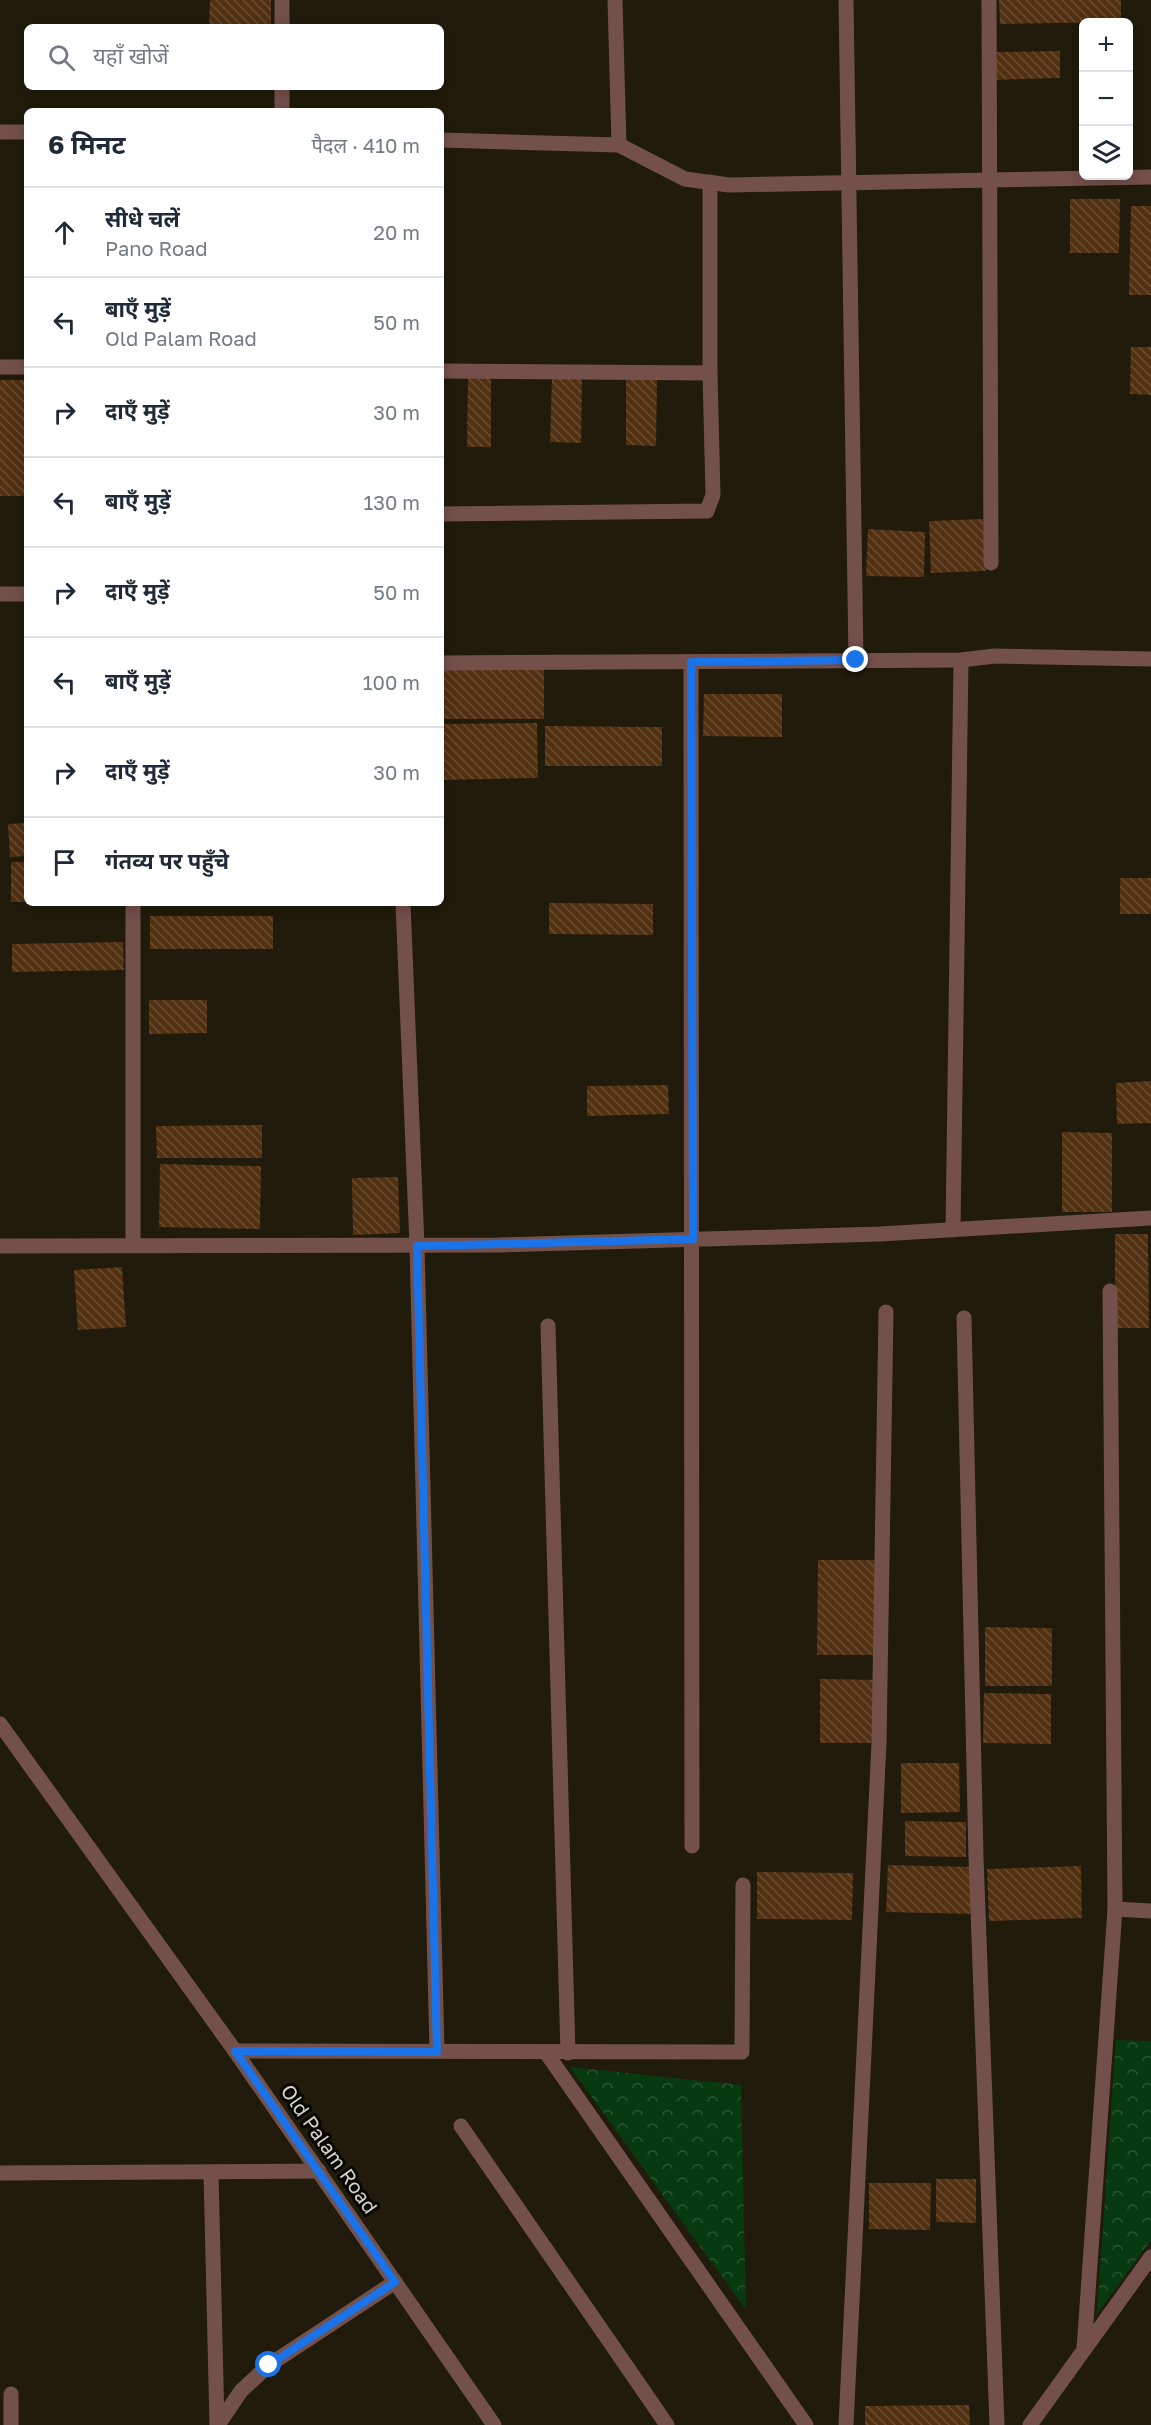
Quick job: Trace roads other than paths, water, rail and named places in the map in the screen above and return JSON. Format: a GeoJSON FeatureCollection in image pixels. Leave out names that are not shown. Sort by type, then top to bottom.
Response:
{"type":"FeatureCollection","features":[{"type":"Feature","properties":{"kind":"street"},"geometry":{"type":"LineString","coordinates":[[282,0],[282,24]]}},
{"type":"Feature","properties":{"kind":"street"},"geometry":{"type":"LineString","coordinates":[[615,0],[619,145]]}},
{"type":"Feature","properties":{"kind":"street"},"geometry":{"type":"LineString","coordinates":[[846,0],[856,660]]}},
{"type":"Feature","properties":{"kind":"street"},"geometry":{"type":"LineString","coordinates":[[989,0],[991,564]]}},
{"type":"Feature","properties":{"kind":"street"},"geometry":{"type":"LineString","coordinates":[[282,90],[282,108]]}},
{"type":"Feature","properties":{"kind":"street"},"geometry":{"type":"LineString","coordinates":[[0,132],[24,132]]}},
{"type":"Feature","properties":{"kind":"street"},"geometry":{"type":"LineString","coordinates":[[444,140],[619,145],[685,178],[729,184],[1151,177]]}},
{"type":"Feature","properties":{"kind":"street"},"geometry":{"type":"LineString","coordinates":[[444,514],[698,513],[706,511],[713,495],[710,373],[710,182]]}},
{"type":"Feature","properties":{"kind":"street"},"geometry":{"type":"LineString","coordinates":[[0,367],[24,367]]}},
{"type":"Feature","properties":{"kind":"street"},"geometry":{"type":"LineString","coordinates":[[444,371],[710,373]]}},
{"type":"Feature","properties":{"kind":"street"},"geometry":{"type":"LineString","coordinates":[[0,594],[24,594]]}},
{"type":"Feature","properties":{"kind":"street"},"geometry":{"type":"LineString","coordinates":[[444,663],[961,660],[995,656],[1151,659]]}},
{"type":"Feature","properties":{"kind":"street"},"geometry":{"type":"LineString","coordinates":[[953,1230],[961,660]]}},
{"type":"Feature","properties":{"kind":"street"},"geometry":{"type":"LineString","coordinates":[[691,662],[692,1846]]}},
{"type":"Feature","properties":{"kind":"street"},"geometry":{"type":"LineString","coordinates":[[133,1245],[134,906]]}},
{"type":"Feature","properties":{"kind":"street"},"geometry":{"type":"LineString","coordinates":[[403,906],[417,1246],[437,2052]]}},
{"type":"Feature","properties":{"kind":"street"},"geometry":{"type":"LineString","coordinates":[[0,1246],[417,1246],[953,1230],[1151,1218]]}},
{"type":"Feature","properties":{"kind":"street"},"geometry":{"type":"LineString","coordinates":[[1084,2349],[1115,1909],[1110,1292]]}},
{"type":"Feature","properties":{"kind":"street"},"geometry":{"type":"LineString","coordinates":[[846,2425],[879,1743],[886,1312]]}},
{"type":"Feature","properties":{"kind":"street"},"geometry":{"type":"LineString","coordinates":[[964,1318],[976,1857],[997,2425]]}},
{"type":"Feature","properties":{"kind":"street"},"geometry":{"type":"LineString","coordinates":[[548,1326],[568,2053]]}},
{"type":"Feature","properties":{"kind":"street","name":"Old Palam Road"},"geometry":{"type":"LineString","coordinates":[[0,1724],[235,2051],[494,2425]]}},
{"type":"Feature","properties":{"kind":"street"},"geometry":{"type":"LineString","coordinates":[[235,2051],[547,2054],[742,2052],[743,1885]]}},
{"type":"Feature","properties":{"kind":"street"},"geometry":{"type":"LineString","coordinates":[[1115,1909],[1151,1911]]}},
{"type":"Feature","properties":{"kind":"street"},"geometry":{"type":"LineString","coordinates":[[547,2054],[806,2425]]}},
{"type":"Feature","properties":{"kind":"street"},"geometry":{"type":"LineString","coordinates":[[461,2126],[667,2425]]}},
{"type":"Feature","properties":{"kind":"street"},"geometry":{"type":"LineString","coordinates":[[0,2172],[319,2171]]}},
{"type":"Feature","properties":{"kind":"street"},"geometry":{"type":"LineString","coordinates":[[211,2172],[217,2425]]}},
{"type":"Feature","properties":{"kind":"street"},"geometry":{"type":"LineString","coordinates":[[1030,2425],[1151,2257]]}},
{"type":"Feature","properties":{"kind":"street"},"geometry":{"type":"LineString","coordinates":[[217,2425],[241,2391],[269,2365],[395,2282]]}},
{"type":"Feature","properties":{"kind":"street"},"geometry":{"type":"LineString","coordinates":[[11,2394],[11,2425]]}}]}
